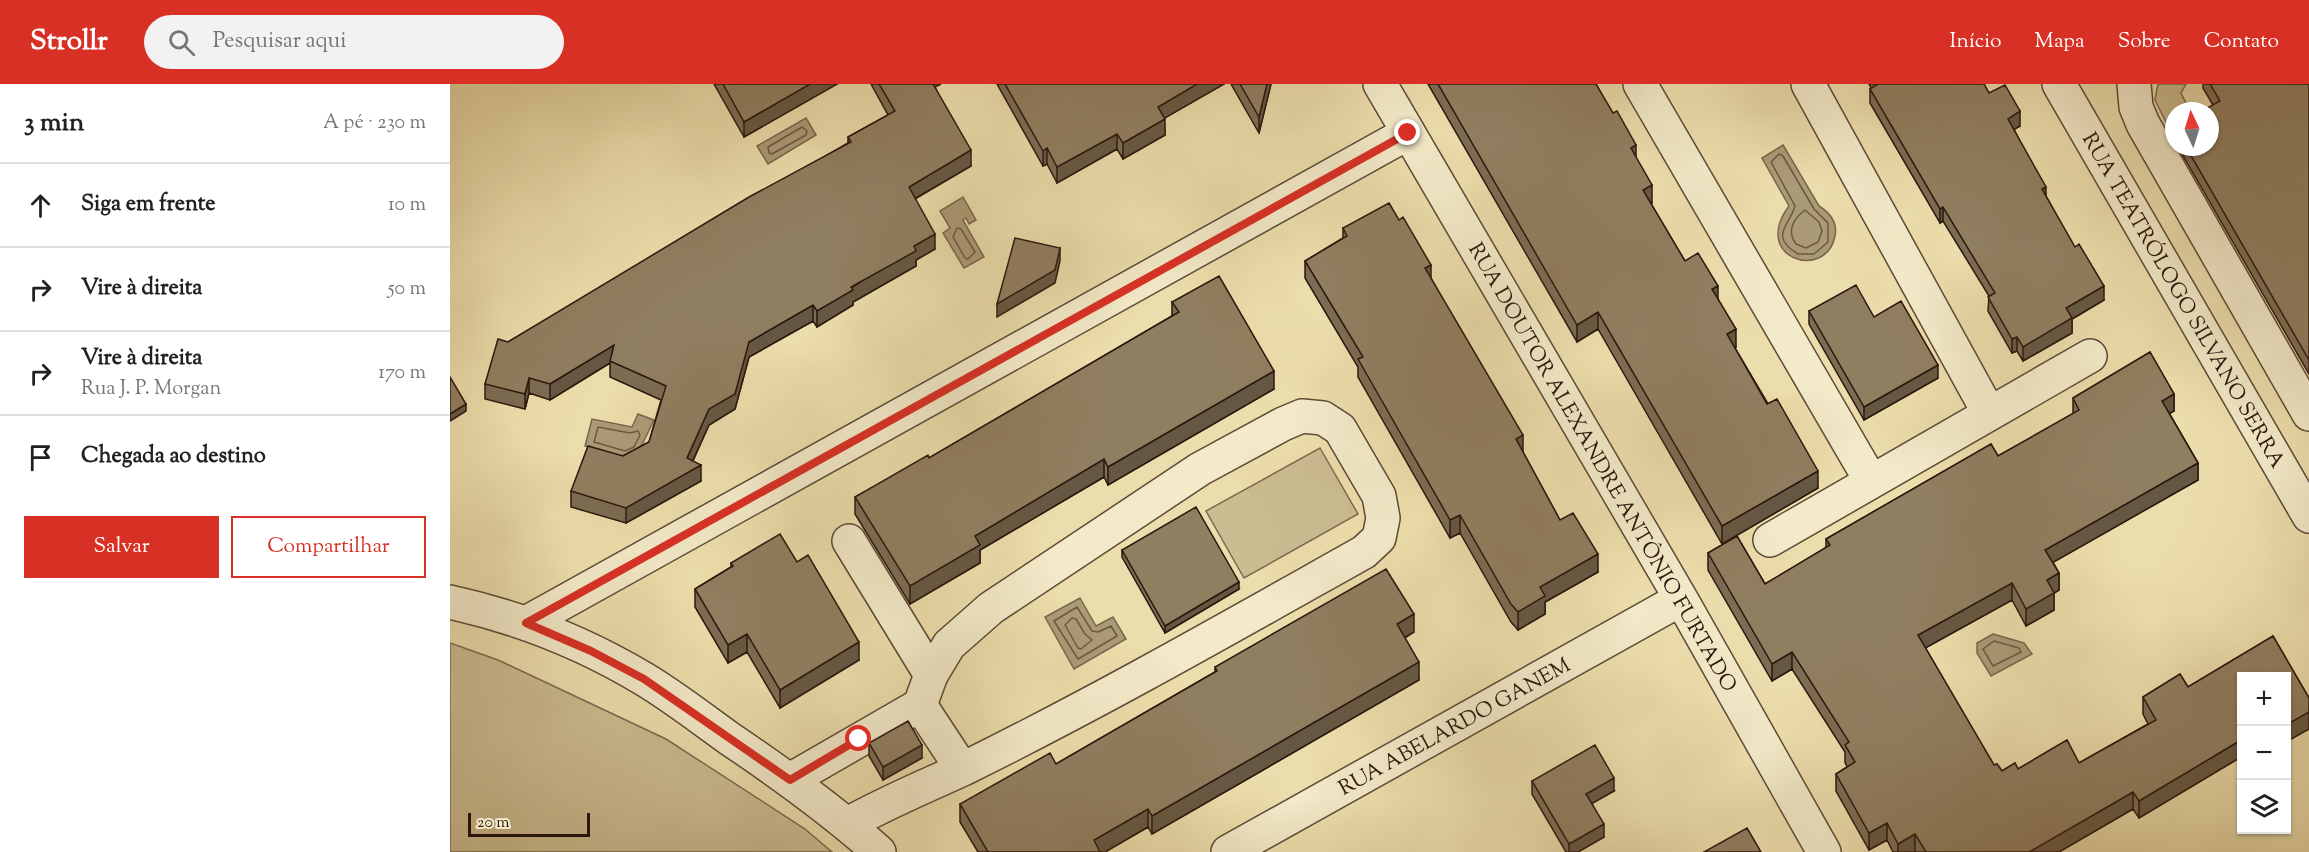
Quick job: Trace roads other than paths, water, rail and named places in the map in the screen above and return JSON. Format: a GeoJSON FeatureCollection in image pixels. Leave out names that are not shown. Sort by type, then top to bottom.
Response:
{"type":"FeatureCollection","features":[{"type":"Feature","properties":{"kind":"street","name":"RUA DOUTOR ALEXANDRE ANTÔNIO FURTADO"},"geometry":{"type":"LineString","coordinates":[[1380,84],[1681,599],[1824,852]]}},
{"type":"Feature","properties":{"kind":"street"},"geometry":{"type":"LineString","coordinates":[[1640,84],[1871,481]]}},
{"type":"Feature","properties":{"kind":"street"},"geometry":{"type":"LineString","coordinates":[[1808,84],[1989,413]]}},
{"type":"Feature","properties":{"kind":"street","name":"RUA TEATRÓLOGO SILVANO SERRA"},"geometry":{"type":"LineString","coordinates":[[2059,84],[2309,516]]}},
{"type":"Feature","properties":{"kind":"street"},"geometry":{"type":"LineString","coordinates":[[2134,84],[2136,107],[2144,124],[2309,414]]}},
{"type":"Feature","properties":{"kind":"street"},"geometry":{"type":"LineString","coordinates":[[526,623],[1408,133]]}},
{"type":"Feature","properties":{"kind":"street"},"geometry":{"type":"LineString","coordinates":[[1770,540],[2090,356]]}},
{"type":"Feature","properties":{"kind":"street"},"geometry":{"type":"LineString","coordinates":[[790,780],[926,690],[949,645],[991,608],[1200,469],[1302,416],[1323,418],[1340,429],[1379,496],[1383,518],[1379,538],[1364,552],[1181,655],[962,769],[898,797],[848,824]]}},
{"type":"Feature","properties":{"kind":"street"},"geometry":{"type":"LineString","coordinates":[[849,541],[926,690],[962,769]]}},
{"type":"Feature","properties":{"kind":"street","name":"RUA ABELARDO GANEM"},"geometry":{"type":"LineString","coordinates":[[1228,852],[1681,599]]}},
{"type":"Feature","properties":{"kind":"street"},"geometry":{"type":"LineString","coordinates":[[450,602],[497,612],[526,623],[591,651],[644,679],[790,780],[848,824],[879,852]]}},
{"type":"Feature","properties":{"kind":"water"},"geometry":{"type":"Polygon","coordinates":[[[806,118],[816,135],[768,164],[757,146],[806,118]]]}},
{"type":"Feature","properties":{"kind":"water"},"geometry":{"type":"Polygon","coordinates":[[[1783,145],[1819,206],[1830,215],[1834,222],[1835,236],[1829,250],[1819,258],[1806,260],[1794,258],[1784,250],[1778,239],[1779,224],[1789,206],[1762,158],[1783,145]]]}},
{"type":"Feature","properties":{"kind":"water"},"geometry":{"type":"Polygon","coordinates":[[[963,197],[976,220],[969,224],[966,218],[963,220],[984,257],[964,268],[943,233],[950,228],[940,211],[963,197]]]}},
{"type":"Feature","properties":{"kind":"water"},"geometry":{"type":"Polygon","coordinates":[[[638,414],[654,420],[639,451],[627,458],[585,446],[592,419],[632,427],[638,414]]]}},
{"type":"Feature","properties":{"kind":"water"},"geometry":{"type":"Polygon","coordinates":[[[1080,598],[1096,626],[1113,617],[1126,639],[1074,669],[1045,617],[1080,598]]]}},
{"type":"Feature","properties":{"kind":"water"},"geometry":{"type":"Polygon","coordinates":[[[1993,634],[2024,643],[2032,654],[1991,676],[1977,653],[1977,643],[1993,634]]]}}]}
